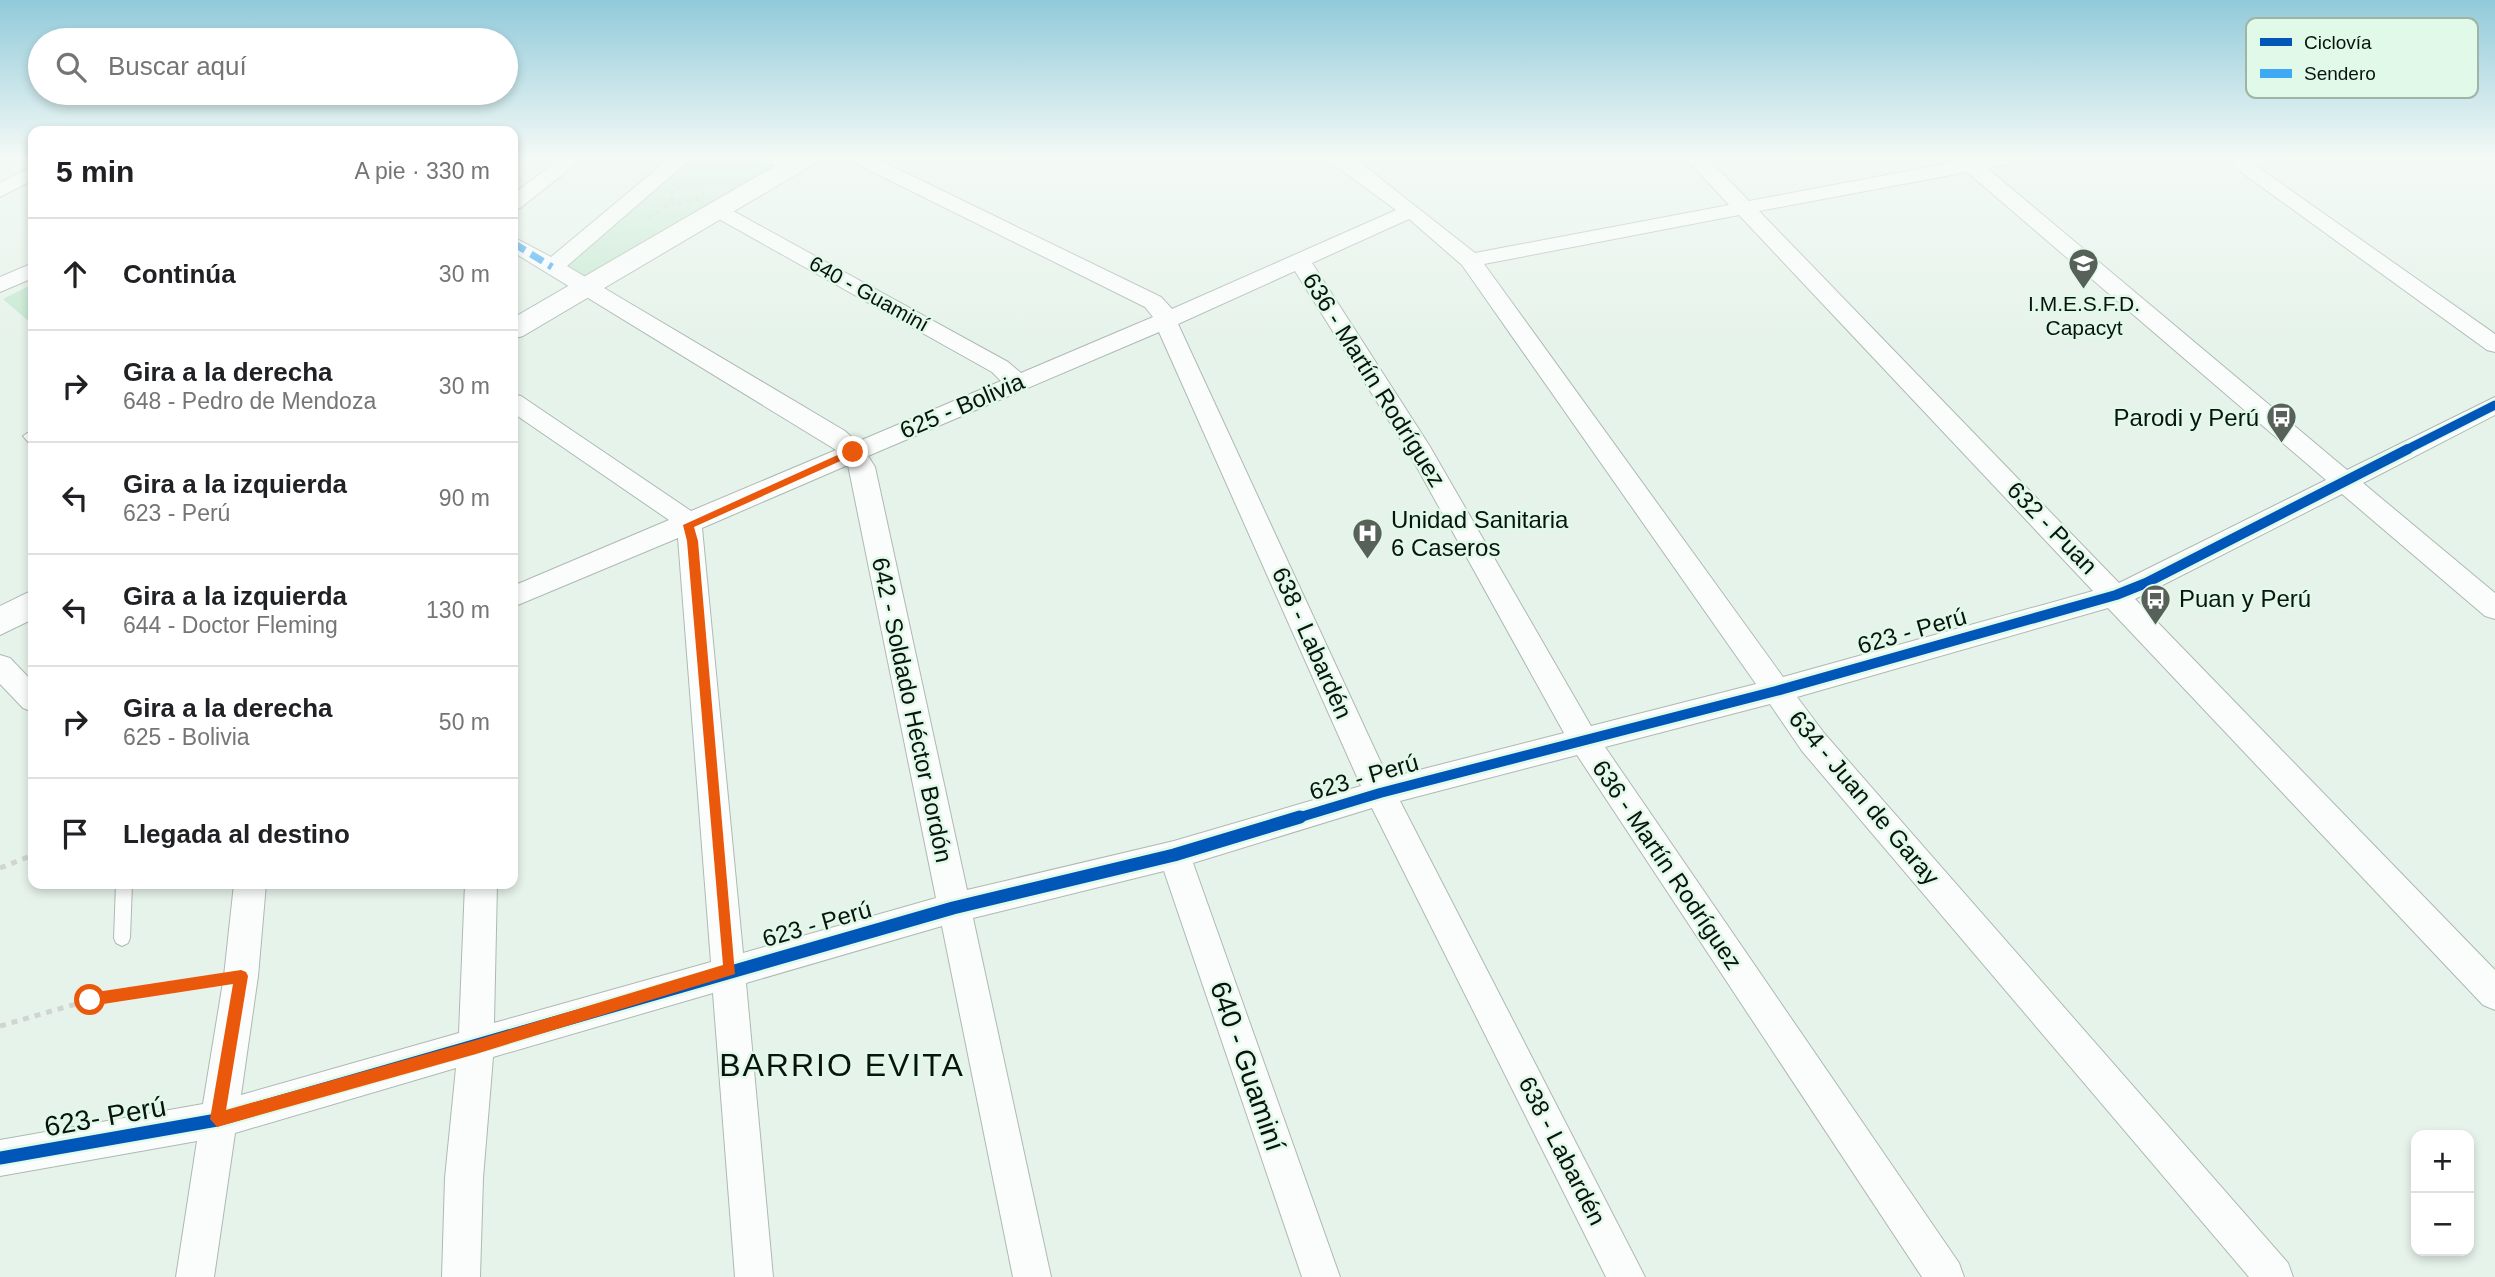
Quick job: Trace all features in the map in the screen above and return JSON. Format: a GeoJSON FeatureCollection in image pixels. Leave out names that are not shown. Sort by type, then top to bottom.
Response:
{"type":"FeatureCollection","features":[{"type":"Feature","properties":{"kind":"street"},"geometry":{"type":"LineString","coordinates":[[552,267],[613,216]]}},
{"type":"Feature","properties":{"kind":"street"},"geometry":{"type":"LineString","coordinates":[[518,327],[708,216]]}},
{"type":"Feature","properties":{"kind":"street","name":"640 - Guaminí"},"geometry":{"type":"LineString","coordinates":[[728,216],[1000,368],[1017,383]]}},
{"type":"Feature","properties":{"kind":"street","name":"638 - Labardén"},"geometry":{"type":"LineString","coordinates":[[977,216],[1153,302],[1167,320],[1380,793],[1626,1277]]}},
{"type":"Feature","properties":{"kind":"street","name":"625 - Bolivia"},"geometry":{"type":"LineString","coordinates":[[518,595],[1167,320],[1400,216]]}},
{"type":"Feature","properties":{"kind":"street","name":"634 - Juan de Garay"},"geometry":{"type":"LineString","coordinates":[[1416,216],[1470,260],[1813,742],[2274,1277]]}},
{"type":"Feature","properties":{"kind":"street"},"geometry":{"type":"LineString","coordinates":[[1470,260],[1709,216]]}},
{"type":"Feature","properties":{"kind":"street","name":"632 - Puan"},"geometry":{"type":"LineString","coordinates":[[1751,216],[2495,994]]}},
{"type":"Feature","properties":{"kind":"street"},"geometry":{"type":"LineString","coordinates":[[2032,216],[2495,609]]}},
{"type":"Feature","properties":{"kind":"street"},"geometry":{"type":"LineString","coordinates":[[2313,216],[2495,345]]}},
{"type":"Feature","properties":{"kind":"street"},"geometry":{"type":"LineString","coordinates":[[518,246],[836,437],[853,452]]}},
{"type":"Feature","properties":{"kind":"street","name":"636 - Martín Rodríguez"},"geometry":{"type":"LineString","coordinates":[[1300,261],[1420,451],[1584,741],[1945,1277]]}},
{"type":"Feature","properties":{"kind":"street"},"geometry":{"type":"LineString","coordinates":[[0,285],[28,272]]}},
{"type":"Feature","properties":{"kind":"street"},"geometry":{"type":"LineString","coordinates":[[518,405],[678,514],[688,525],[692,541],[730,970],[754,1277]]}},
{"type":"Feature","properties":{"kind":"street","name":"623 - Perú"},"geometry":{"type":"LineString","coordinates":[[217,1119],[476,1047],[730,970],[953,908],[1174,855],[1380,793],[1776,691],[2116,595],[2146,583],[2495,405]]}},
{"type":"Feature","properties":{"kind":"street","name":"642 - Soldado Héctor Bordón"},"geometry":{"type":"LineString","coordinates":[[853,452],[862,467],[1032,1277]]}},
{"type":"Feature","properties":{"kind":"street"},"geometry":{"type":"LineString","coordinates":[[0,622],[28,606]]}},
{"type":"Feature","properties":{"kind":"street"},"geometry":{"type":"LineString","coordinates":[[0,666],[28,695]]}},
{"type":"Feature","properties":{"kind":"street","name":"640 - Guaminí"},"geometry":{"type":"LineString","coordinates":[[1174,855],[1321,1277]]}},
{"type":"Feature","properties":{"kind":"street"},"geometry":{"type":"LineString","coordinates":[[195,1277],[217,1119],[241,976],[250,889]]}},
{"type":"Feature","properties":{"kind":"street"},"geometry":{"type":"LineString","coordinates":[[461,1277],[464,1178],[476,1047],[481,889]]}},
{"type":"Feature","properties":{"kind":"street","name":"623- Perú"},"geometry":{"type":"LineString","coordinates":[[0,1158],[217,1119]]}},
{"type":"Feature","properties":{"kind":"lane"},"geometry":{"type":"LineString","coordinates":[[122,938],[124,889]]}},
{"type":"Feature","properties":{"kind":"path"},"geometry":{"type":"LineString","coordinates":[[643,220],[651,216]]}},
{"type":"Feature","properties":{"kind":"path"},"geometry":{"type":"LineString","coordinates":[[0,867],[28,857]]}},
{"type":"Feature","properties":{"kind":"path"},"geometry":{"type":"LineString","coordinates":[[0,1026],[90,1000],[241,976]]}},
{"type":"Feature","properties":{"kind":"green space"},"geometry":{"type":"Polygon","coordinates":[[[619,216],[693,216],[586,277],[563,262],[619,216]]]}},
{"type":"Feature","properties":{"kind":"green space"},"geometry":{"type":"Polygon","coordinates":[[[28,286],[28,321],[3,299],[28,286]]]}},
{"type":"Feature","properties":{"kind":"marked path"},"geometry":{"type":"LineString","coordinates":[[518,246],[552,267]]}},
{"type":"Feature","properties":{"kind":"cycle path"},"geometry":{"type":"LineString","coordinates":[[0,1158],[217,1120],[953,908],[1174,855],[1380,793],[1776,691],[2116,595],[2146,583],[2495,405]]}},
{"type":"Feature","properties":{"kind":"place","name":"I.M.E.S.F.D. Capacyt"},"geometry":{"type":"Point","coordinates":[2084,291]}},
{"type":"Feature","properties":{"kind":"place","name":"Parodi y Perú"},"geometry":{"type":"Point","coordinates":[2282,445]}},
{"type":"Feature","properties":{"kind":"place","name":"Unidad Sanitaria 6 Caseros"},"geometry":{"type":"Point","coordinates":[1368,561]}},
{"type":"Feature","properties":{"kind":"place","name":"Puan y Perú"},"geometry":{"type":"Point","coordinates":[2156,626]}},
{"type":"Feature","properties":{"kind":"district","name":"BARRIO EVITA"},"geometry":{"type":"Point","coordinates":[842,1065]}},
{"type":"Feature","properties":{"kind":"route"},"geometry":{"type":"LineString","coordinates":[[90,1000],[241,976],[217,1119],[476,1047],[730,970],[692,541],[688,525],[853,452]]}}]}
